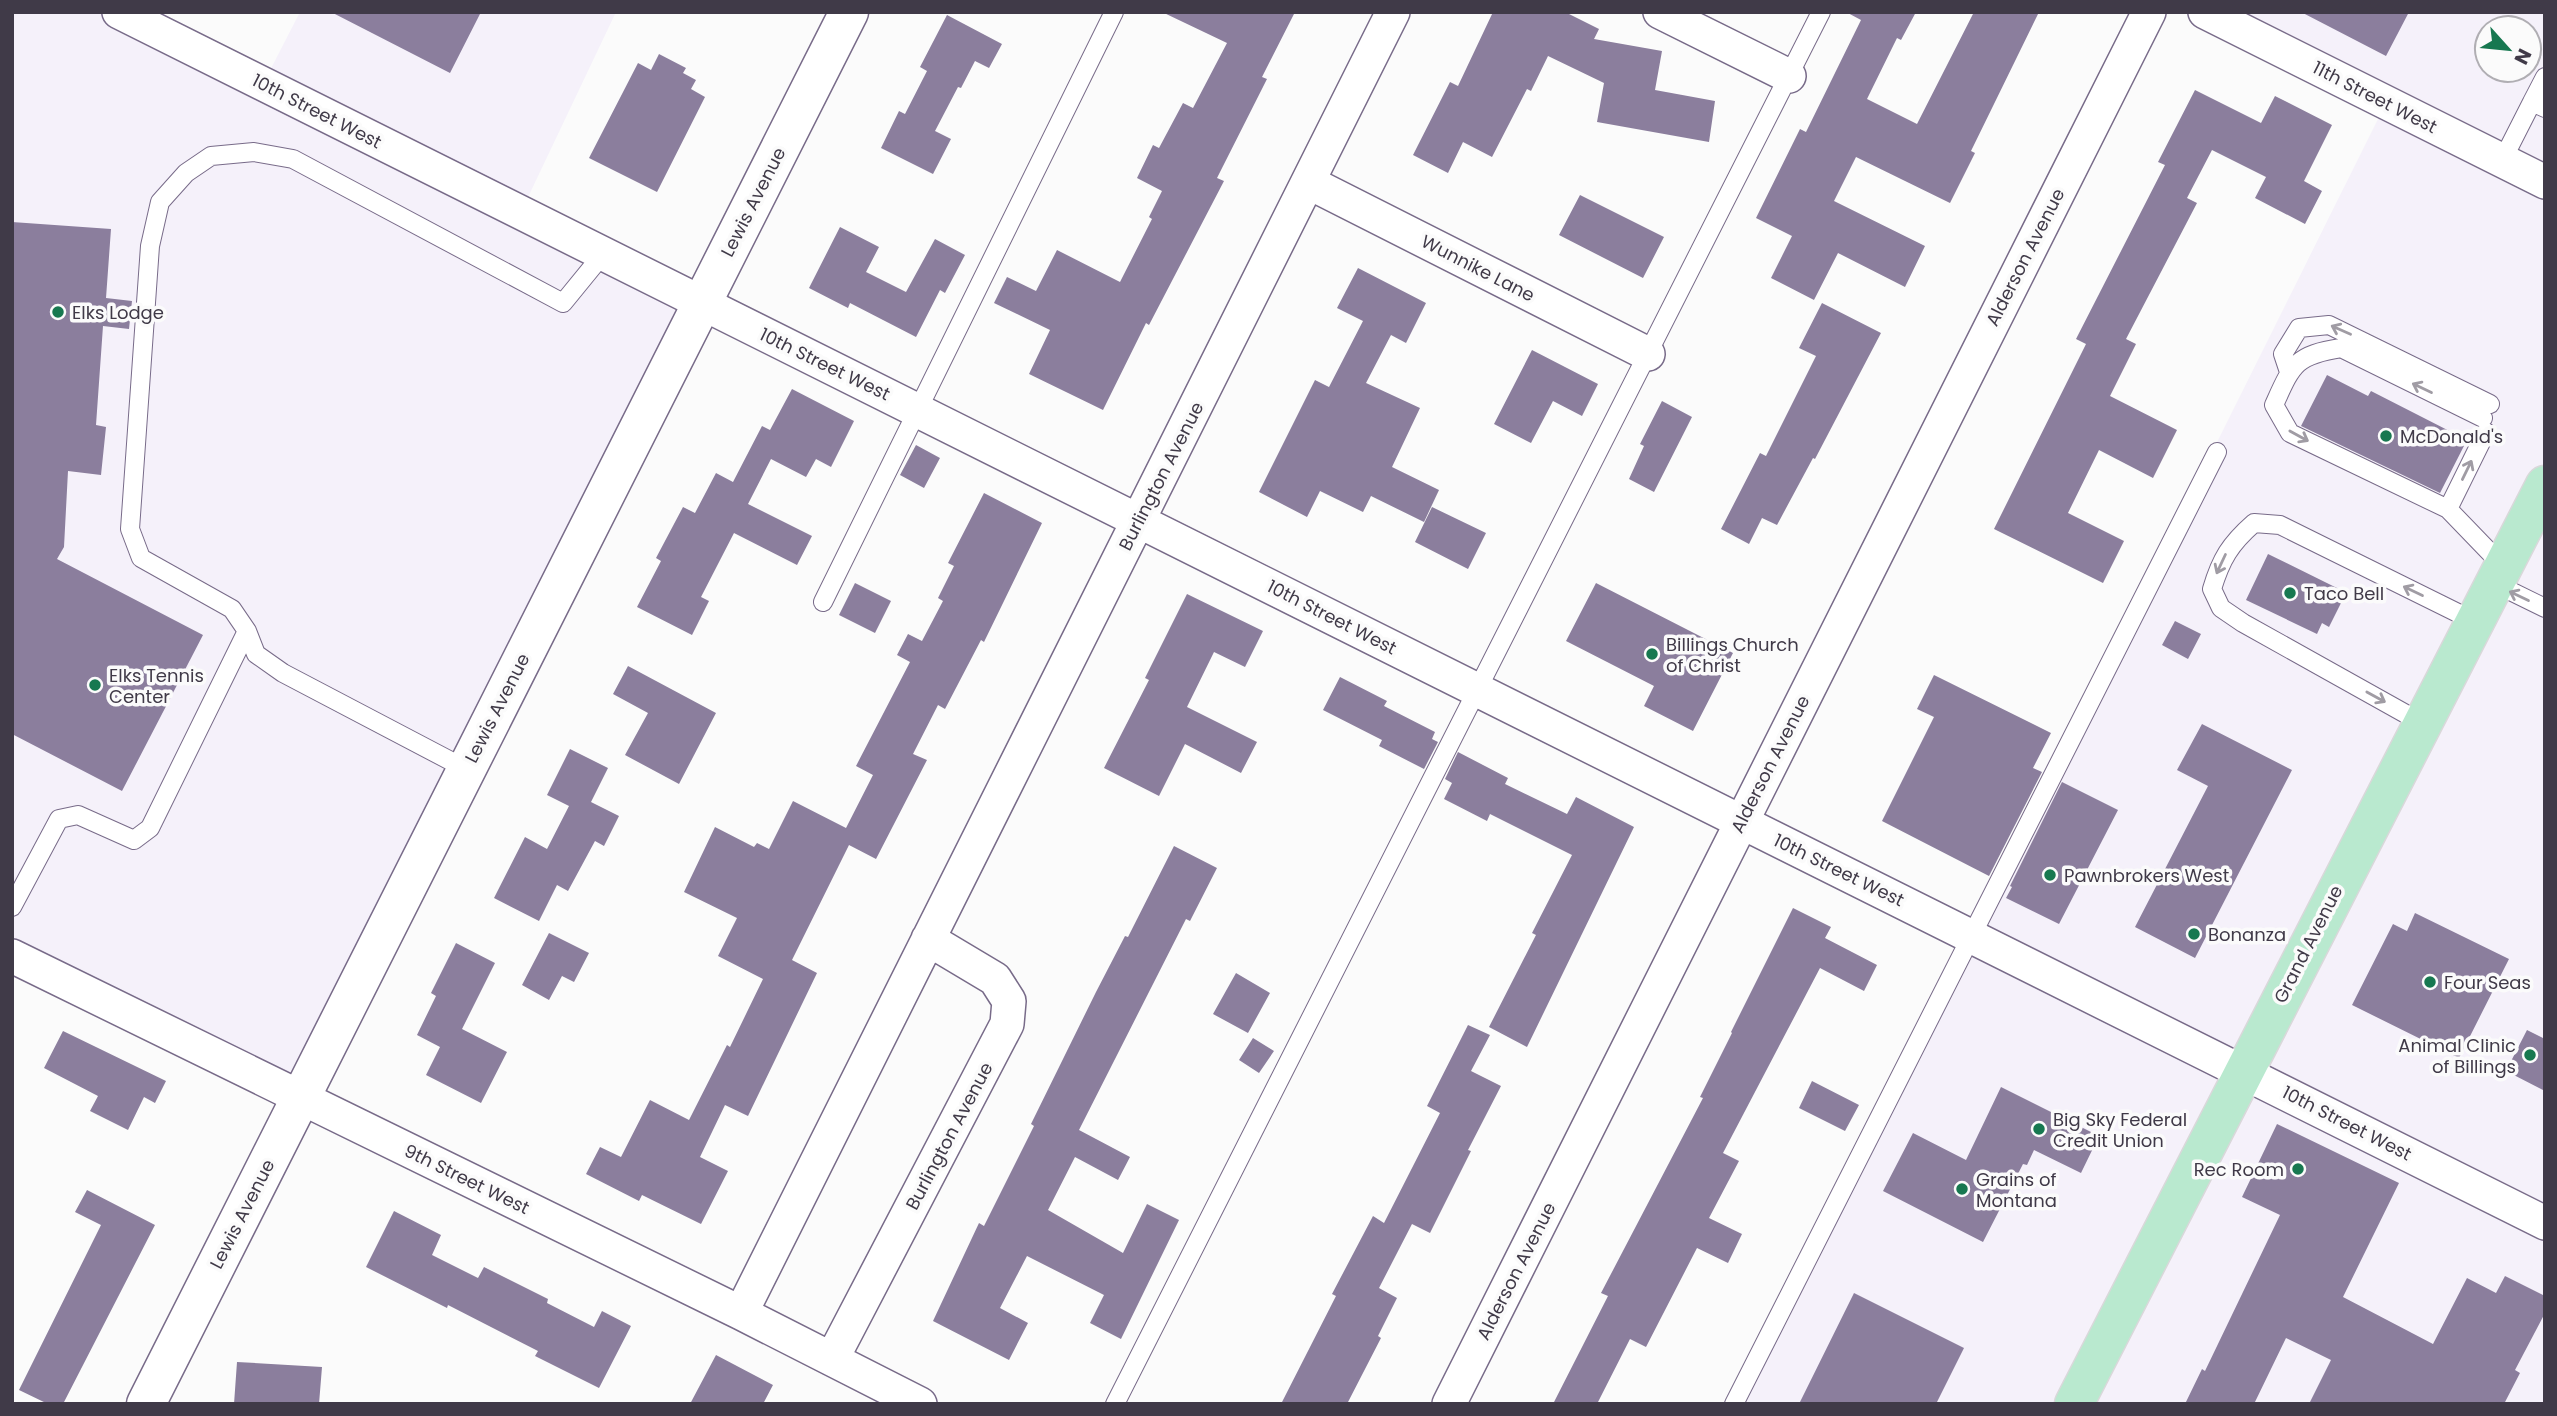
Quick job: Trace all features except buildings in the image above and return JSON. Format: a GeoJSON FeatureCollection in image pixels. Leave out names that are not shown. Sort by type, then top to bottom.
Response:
{"type":"FeatureCollection","features":[{"type":"Feature","properties":{"kind":"main road","name":"Grand Avenue"},"geometry":{"type":"LineString","coordinates":[[2074,1404],[2474,621],[2498,575],[2539,510]]}},
{"type":"Feature","properties":{"kind":"street","name":"10th Street West"},"geometry":{"type":"LineString","coordinates":[[119,12],[2545,1223]]}},
{"type":"Feature","properties":{"kind":"street","name":"Lewis Avenue"},"geometry":{"type":"LineString","coordinates":[[146,1404],[849,12]]}},
{"type":"Feature","properties":{"kind":"street","name":"Burlington Avenue"},"geometry":{"type":"LineString","coordinates":[[741,1313],[1393,12]]}},
{"type":"Feature","properties":{"kind":"street"},"geometry":{"type":"LineString","coordinates":[[1661,12],[1789,76]]}},
{"type":"Feature","properties":{"kind":"street","name":"Alderson Avenue"},"geometry":{"type":"LineString","coordinates":[[1449,1404],[2149,12]]}},
{"type":"Feature","properties":{"kind":"street","name":"11th Street West"},"geometry":{"type":"LineString","coordinates":[[2205,12],[2545,182]]}},
{"type":"Feature","properties":{"kind":"street","name":"Wunnike Lane"},"geometry":{"type":"LineString","coordinates":[[1308,182],[1648,354]]}},
{"type":"Feature","properties":{"kind":"street","name":"Burlington Avenue"},"geometry":{"type":"LineString","coordinates":[[832,1359],[1007,1024],[1009,1001],[995,979],[928,939]]}},
{"type":"Feature","properties":{"kind":"street","name":"9th Street West"},"geometry":{"type":"LineString","coordinates":[[12,956],[741,1313],[832,1359],[900,1399]]}},
{"type":"Feature","properties":{"kind":"lane"},"geometry":{"type":"LineString","coordinates":[[823,602],[1114,12]]}},
{"type":"Feature","properties":{"kind":"lane"},"geometry":{"type":"LineString","coordinates":[[1115,1404],[1821,12]]}},
{"type":"Feature","properties":{"kind":"lane"},"geometry":{"type":"LineString","coordinates":[[2502,161],[2538,105],[2545,77]]}},
{"type":"Feature","properties":{"kind":"lane"},"geometry":{"type":"LineString","coordinates":[[466,769],[283,673],[256,654],[247,631],[232,609],[141,558],[130,529],[150,246],[160,202],[186,173],[211,156],[254,152],[293,159],[563,303],[603,254]]}},
{"type":"Feature","properties":{"kind":"lane"},"geometry":{"type":"LineString","coordinates":[[2289,372],[2283,354],[2299,328],[2329,325],[2486,418]]}},
{"type":"Feature","properties":{"kind":"lane"},"geometry":{"type":"LineString","coordinates":[[2486,418],[2341,348],[2319,352],[2301,360],[2289,372],[2274,405],[2290,433],[2448,509],[2498,575],[2545,608]]}},
{"type":"Feature","properties":{"kind":"lane"},"geometry":{"type":"LineString","coordinates":[[2448,509],[2486,418]]}},
{"type":"Feature","properties":{"kind":"lane"},"geometry":{"type":"LineString","coordinates":[[1734,1404],[2217,452]]}},
{"type":"Feature","properties":{"kind":"lane"},"geometry":{"type":"LineString","coordinates":[[2422,723],[2221,608],[2211,589],[2221,560],[2254,523],[2280,526],[2474,621]]}},
{"type":"Feature","properties":{"kind":"lane"},"geometry":{"type":"LineString","coordinates":[[12,906],[59,819],[78,815],[134,840],[150,828],[247,631]]}},
{"type":"Feature","properties":{"kind":"shaded area"},"geometry":{"type":"Polygon","coordinates":[[[12,12],[119,12],[263,84],[300,12],[616,12],[520,214],[702,303],[300,1098],[12,954],[12,12]]]}},
{"type":"Feature","properties":{"kind":"shaded area"},"geometry":{"type":"Polygon","coordinates":[[[2205,12],[2545,12],[2545,1404],[1734,1404],[1971,936],[2386,103],[2205,12]]]}},
{"type":"Feature","properties":{"kind":"place","name":"Elks Lodge"},"geometry":{"type":"Point","coordinates":[58,312]}},
{"type":"Feature","properties":{"kind":"place","name":"McDonald's"},"geometry":{"type":"Point","coordinates":[2386,436]}},
{"type":"Feature","properties":{"kind":"place","name":"Taco Bell"},"geometry":{"type":"Point","coordinates":[2290,593]}},
{"type":"Feature","properties":{"kind":"place","name":"Billings Church of Christ"},"geometry":{"type":"Point","coordinates":[1652,654]}},
{"type":"Feature","properties":{"kind":"place","name":"Elks Tennis Center"},"geometry":{"type":"Point","coordinates":[95,685]}},
{"type":"Feature","properties":{"kind":"place","name":"Pawnbrokers West"},"geometry":{"type":"Point","coordinates":[2050,875]}},
{"type":"Feature","properties":{"kind":"place","name":"Bonanza"},"geometry":{"type":"Point","coordinates":[2194,934]}},
{"type":"Feature","properties":{"kind":"place","name":"Four Seas"},"geometry":{"type":"Point","coordinates":[2430,982]}},
{"type":"Feature","properties":{"kind":"place","name":"Animal Clinic of Billings"},"geometry":{"type":"Point","coordinates":[2530,1055]}},
{"type":"Feature","properties":{"kind":"place","name":"Big Sky Federal Credit Union"},"geometry":{"type":"Point","coordinates":[2039,1129]}},
{"type":"Feature","properties":{"kind":"place","name":"Rec Room"},"geometry":{"type":"Point","coordinates":[2298,1169]}},
{"type":"Feature","properties":{"kind":"place","name":"Grains of Montana"},"geometry":{"type":"Point","coordinates":[1962,1189]}}]}
